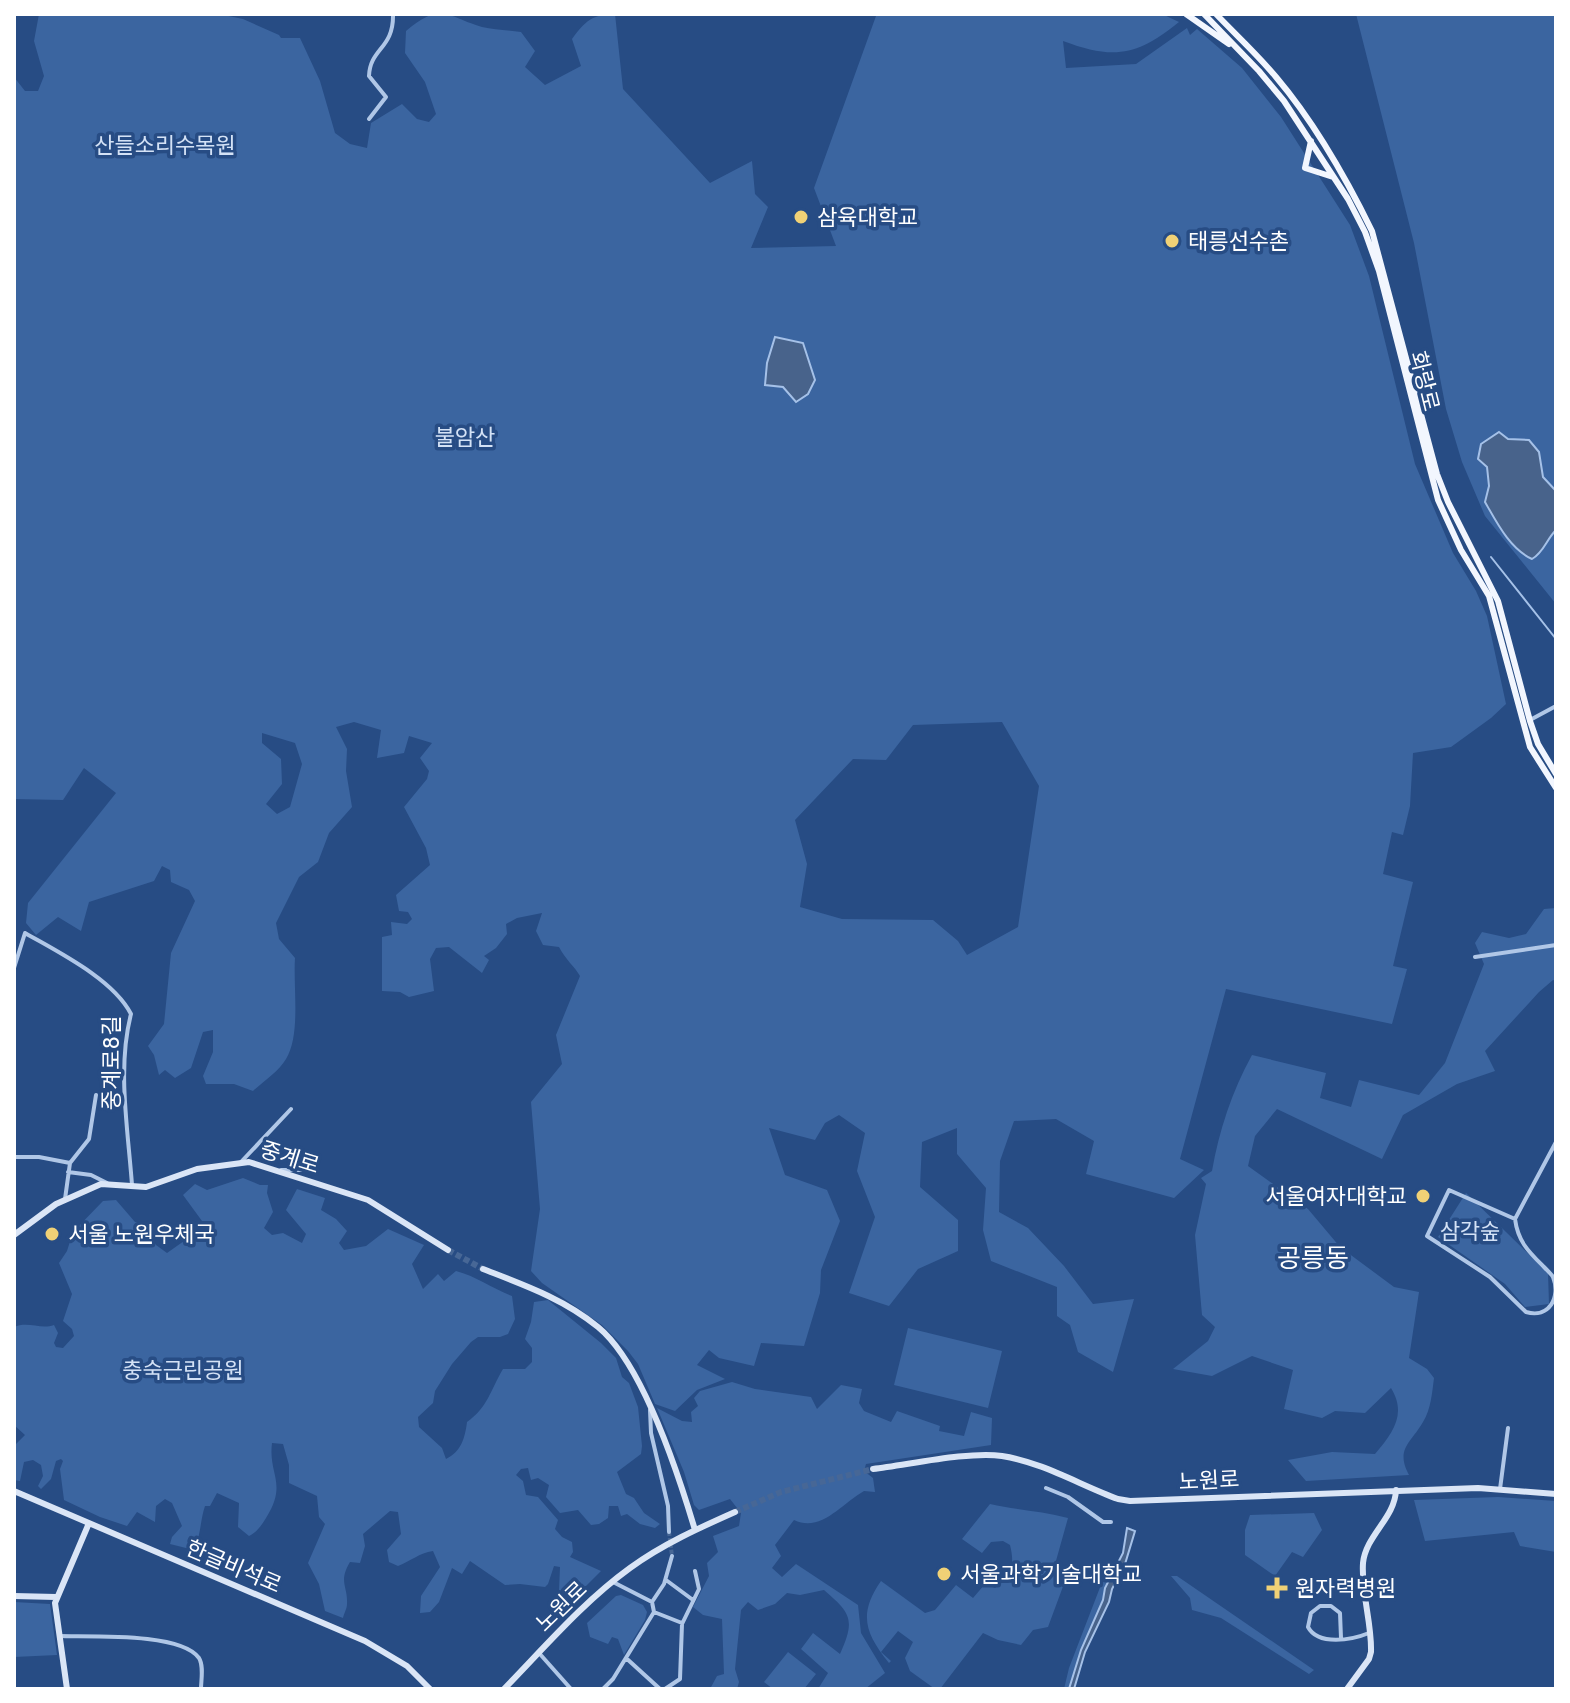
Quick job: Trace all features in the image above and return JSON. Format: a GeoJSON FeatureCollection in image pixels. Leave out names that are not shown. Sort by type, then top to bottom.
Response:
{"type":"FeatureCollection","features":[{"type":"Feature","properties":{"kind":"main road"},"geometry":{"type":"LineString","coordinates":[[1186,14],[1246,57]]}},
{"type":"Feature","properties":{"kind":"main road","name":"화랑로"},"geometry":{"type":"LineString","coordinates":[[1204,14],[1272,86],[1311,141],[1365,232],[1379,271],[1438,500],[1461,550],[1489,596],[1527,722],[1556,774]]}},
{"type":"Feature","properties":{"kind":"main road","name":"화랑로"},"geometry":{"type":"LineString","coordinates":[[1216,14],[1273,73],[1355,195],[1372,231],[1437,474],[1453,513],[1498,601],[1527,722],[1530,747],[1556,788]]}},
{"type":"Feature","properties":{"kind":"main road"},"geometry":{"type":"LineString","coordinates":[[1297,121],[1306,124],[1314,138],[1317,135]]}},
{"type":"Feature","properties":{"kind":"main road"},"geometry":{"type":"LineString","coordinates":[[1311,141],[1305,168],[1333,177],[1337,172],[1355,195]]}},
{"type":"Feature","properties":{"kind":"main road","name":"중계로"},"geometry":{"type":"LineString","coordinates":[[14,1235],[65,1199],[101,1184],[146,1187],[197,1169],[241,1162],[368,1200],[448,1250]]}},
{"type":"Feature","properties":{"kind":"main road"},"geometry":{"type":"LineString","coordinates":[[483,1269],[554,1298],[600,1329],[618,1348],[631,1368],[666,1444],[695,1530]]}},
{"type":"Feature","properties":{"kind":"main road","name":"노원로"},"geometry":{"type":"LineString","coordinates":[[873,1469],[1001,1456],[1130,1501],[1396,1490],[1500,1489],[1556,1494]]}},
{"type":"Feature","properties":{"kind":"main road"},"geometry":{"type":"LineString","coordinates":[[1347,1689],[1369,1659],[1371,1644],[1363,1563],[1370,1541],[1395,1504],[1396,1490]]}},
{"type":"Feature","properties":{"kind":"main road","name":"한글비석로"},"geometry":{"type":"LineString","coordinates":[[14,1491],[376,1646],[407,1666],[430,1689]]}},
{"type":"Feature","properties":{"kind":"main road","name":"노원로"},"geometry":{"type":"LineString","coordinates":[[504,1689],[581,1610],[629,1569],[695,1530],[735,1512]]}},
{"type":"Feature","properties":{"kind":"main road"},"geometry":{"type":"LineString","coordinates":[[67,1689],[56,1597],[89,1523]]}},
{"type":"Feature","properties":{"kind":"main road"},"geometry":{"type":"LineString","coordinates":[[14,1596],[56,1597]]}},
{"type":"Feature","properties":{"kind":"street"},"geometry":{"type":"LineString","coordinates":[[369,119],[386,97],[369,76],[369,67],[394,30],[393,14]]}},
{"type":"Feature","properties":{"kind":"street"},"geometry":{"type":"LineString","coordinates":[[1527,722],[1556,706]]}},
{"type":"Feature","properties":{"kind":"street","name":"중계로8길"},"geometry":{"type":"LineString","coordinates":[[14,968],[25,933],[67,957],[123,999],[131,1014],[124,1076],[132,1187]]}},
{"type":"Feature","properties":{"kind":"street"},"geometry":{"type":"LineString","coordinates":[[1475,957],[1556,945]]}},
{"type":"Feature","properties":{"kind":"street"},"geometry":{"type":"LineString","coordinates":[[65,1199],[70,1163],[89,1139],[96,1095]]}},
{"type":"Feature","properties":{"kind":"street"},"geometry":{"type":"LineString","coordinates":[[241,1162],[291,1109]]}},
{"type":"Feature","properties":{"kind":"street"},"geometry":{"type":"LineString","coordinates":[[1515,1219],[1449,1190],[1427,1236],[1490,1277],[1526,1312],[1542,1313],[1551,1308],[1555,1296],[1553,1276],[1523,1246],[1515,1219],[1556,1142]]}},
{"type":"Feature","properties":{"kind":"street"},"geometry":{"type":"LineString","coordinates":[[14,1157],[39,1157],[70,1163]]}},
{"type":"Feature","properties":{"kind":"street"},"geometry":{"type":"LineString","coordinates":[[277,1171],[310,1170]]}},
{"type":"Feature","properties":{"kind":"street","name":"중계로"},"geometry":{"type":"LineString","coordinates":[[68,1172],[91,1175],[109,1184]]}},
{"type":"Feature","properties":{"kind":"street"},"geometry":{"type":"LineString","coordinates":[[650,1410],[651,1433],[668,1506],[669,1532]]}},
{"type":"Feature","properties":{"kind":"street"},"geometry":{"type":"LineString","coordinates":[[1500,1489],[1508,1428]]}},
{"type":"Feature","properties":{"kind":"street"},"geometry":{"type":"LineString","coordinates":[[1046,1488],[1068,1497],[1103,1522],[1111,1522]]}},
{"type":"Feature","properties":{"kind":"street"},"geometry":{"type":"LineString","coordinates":[[603,1689],[654,1612],[652,1602],[666,1580],[672,1556]]}},
{"type":"Feature","properties":{"kind":"street"},"geometry":{"type":"LineString","coordinates":[[626,1658],[663,1689],[680,1679],[682,1624],[699,1589],[695,1571]]}},
{"type":"Feature","properties":{"kind":"street"},"geometry":{"type":"LineString","coordinates":[[666,1580],[693,1600]]}},
{"type":"Feature","properties":{"kind":"street"},"geometry":{"type":"LineString","coordinates":[[613,1582],[652,1602]]}},
{"type":"Feature","properties":{"kind":"street"},"geometry":{"type":"LineString","coordinates":[[1341,1638],[1340,1613],[1336,1609],[1323,1605],[1311,1613],[1308,1623],[1313,1636],[1326,1641],[1369,1633]]}},
{"type":"Feature","properties":{"kind":"street"},"geometry":{"type":"LineString","coordinates":[[654,1612],[682,1624]]}},
{"type":"Feature","properties":{"kind":"street"},"geometry":{"type":"LineString","coordinates":[[59,1636],[150,1638],[172,1643],[197,1655],[202,1662],[201,1689]]}},
{"type":"Feature","properties":{"kind":"street"},"geometry":{"type":"LineString","coordinates":[[539,1653],[571,1689]]}},
{"type":"Feature","properties":{"kind":"green space","name":"불암산"},"geometry":{"type":"Polygon","coordinates":[[[39,14],[219,14],[243,19],[281,38],[300,38],[320,81],[335,133],[350,144],[367,148],[371,123],[402,104],[417,119],[429,122],[436,114],[425,82],[405,53],[406,31],[428,16],[444,14],[482,27],[521,32],[535,51],[525,67],[545,85],[581,66],[572,39],[581,28],[595,17],[615,14],[623,89],[710,183],[752,161],[755,194],[768,207],[751,248],[836,246],[814,188],[876,16],[881,14],[1162,14],[1179,22],[1137,48],[1097,51],[1063,41],[1066,68],[1136,64],[1187,28],[1190,35],[1197,29],[1242,68],[1281,117],[1350,225],[1369,276],[1415,464],[1453,553],[1487,616],[1506,704],[1451,747],[1413,753],[1410,806],[1403,835],[1392,832],[1383,874],[1413,882],[1393,966],[1407,969],[1392,1024],[1226,989],[1180,1159],[1204,1170],[1174,1198],[1086,1174],[1094,1141],[1056,1119],[1014,1121],[1000,1161],[999,1212],[1028,1228],[1064,1266],[1093,1304],[1134,1299],[1113,1372],[1078,1352],[1070,1325],[1057,1316],[1057,1287],[991,1261],[983,1230],[986,1188],[957,1154],[957,1128],[922,1142],[920,1187],[958,1220],[958,1251],[918,1269],[889,1306],[849,1293],[875,1217],[857,1171],[865,1133],[839,1115],[825,1123],[815,1140],[769,1128],[785,1175],[827,1190],[840,1221],[821,1270],[820,1293],[804,1346],[761,1343],[754,1366],[719,1358],[709,1350],[697,1365],[725,1379],[697,1390],[675,1411],[655,1404],[638,1364],[628,1351],[602,1325],[542,1283],[531,1271],[540,1209],[531,1102],[562,1064],[556,1035],[580,976],[559,947],[543,945],[536,931],[542,913],[517,918],[506,924],[507,934],[496,948],[484,956],[489,960],[482,973],[449,947],[436,948],[430,959],[434,991],[409,997],[400,992],[382,991],[382,937],[392,935],[391,922],[407,924],[412,919],[408,912],[399,911],[396,895],[430,865],[426,848],[404,807],[427,779],[429,771],[420,758],[432,743],[409,736],[404,753],[377,758],[381,730],[354,722],[336,727],[347,749],[346,771],[352,807],[329,833],[318,862],[299,877],[276,923],[279,939],[295,958],[293,1037],[291,1049],[283,1063],[253,1091],[234,1084],[206,1084],[203,1076],[213,1052],[213,1030],[203,1032],[191,1068],[175,1078],[165,1070],[159,1075],[154,1055],[148,1046],[164,1024],[171,953],[195,901],[189,890],[171,882],[170,870],[162,866],[154,881],[89,902],[81,931],[58,917],[36,935],[26,923],[28,903],[116,793],[84,768],[63,800],[14,799],[14,77],[25,91],[38,91],[44,76],[34,41],[39,14]],[[1002,722],[913,725],[886,760],[853,759],[795,820],[807,864],[800,907],[842,919],[933,920],[958,941],[967,955],[1018,927],[1039,786],[1002,722]],[[262,733],[262,743],[281,759],[282,784],[266,804],[277,814],[290,807],[302,764],[295,743],[262,733]]]}},
{"type":"Feature","properties":{"kind":"green space"},"geometry":{"type":"Polygon","coordinates":[[[1356,14],[1556,14],[1556,604],[1485,516],[1462,462],[1446,409],[1414,243],[1356,14]]]}},
{"type":"Feature","properties":{"kind":"green space"},"geometry":{"type":"Polygon","coordinates":[[[1556,908],[1556,981],[1553,980],[1539,992],[1485,1051],[1495,1071],[1457,1084],[1403,1115],[1382,1159],[1277,1109],[1255,1136],[1248,1166],[1308,1209],[1340,1247],[1394,1287],[1419,1292],[1409,1358],[1427,1369],[1434,1378],[1428,1412],[1404,1452],[1409,1475],[1306,1481],[1288,1460],[1332,1452],[1375,1454],[1392,1431],[1398,1415],[1396,1397],[1391,1388],[1365,1413],[1335,1411],[1322,1418],[1284,1409],[1293,1370],[1252,1356],[1212,1376],[1173,1369],[1208,1341],[1215,1327],[1202,1315],[1195,1235],[1206,1184],[1201,1178],[1212,1171],[1222,1126],[1238,1083],[1252,1055],[1326,1073],[1320,1098],[1351,1107],[1359,1080],[1419,1095],[1445,1063],[1484,964],[1475,943],[1482,932],[1509,938],[1526,934],[1544,909],[1556,908]]]}},
{"type":"Feature","properties":{"kind":"green space","name":"충숙근린공원"},"geometry":{"type":"Polygon","coordinates":[[[243,1178],[268,1185],[267,1193],[273,1212],[264,1228],[272,1235],[283,1233],[302,1243],[306,1234],[286,1210],[297,1189],[325,1198],[321,1210],[336,1219],[347,1231],[339,1243],[344,1250],[366,1246],[388,1229],[424,1245],[412,1264],[423,1289],[438,1274],[444,1281],[456,1271],[512,1296],[515,1319],[508,1334],[478,1337],[471,1342],[435,1391],[433,1403],[418,1417],[419,1427],[442,1448],[446,1459],[459,1448],[467,1422],[484,1404],[503,1369],[525,1369],[532,1362],[532,1348],[525,1339],[534,1302],[548,1300],[601,1343],[616,1358],[638,1407],[641,1454],[617,1472],[626,1494],[660,1524],[655,1528],[640,1524],[627,1514],[621,1516],[618,1506],[609,1506],[608,1518],[591,1525],[578,1510],[560,1513],[546,1497],[549,1485],[538,1478],[531,1480],[528,1468],[521,1469],[516,1475],[523,1481],[526,1495],[538,1497],[558,1520],[555,1529],[572,1542],[570,1557],[601,1571],[573,1599],[559,1591],[560,1567],[554,1566],[545,1587],[505,1585],[470,1561],[462,1574],[452,1568],[439,1602],[430,1612],[420,1613],[421,1596],[440,1567],[433,1551],[398,1566],[389,1562],[387,1550],[401,1534],[398,1512],[390,1511],[363,1534],[365,1546],[360,1563],[350,1562],[346,1569],[347,1604],[343,1618],[325,1611],[319,1584],[308,1563],[325,1524],[319,1517],[317,1496],[289,1483],[289,1465],[283,1444],[272,1443],[276,1496],[259,1528],[249,1536],[238,1527],[239,1503],[217,1493],[210,1506],[205,1506],[194,1550],[170,1544],[182,1526],[172,1503],[165,1499],[156,1506],[155,1522],[137,1512],[127,1526],[64,1500],[61,1459],[56,1461],[51,1479],[41,1489],[38,1486],[43,1476],[41,1465],[33,1460],[24,1462],[20,1481],[14,1480],[14,1446],[25,1435],[14,1425],[14,1327],[54,1325],[58,1333],[54,1343],[56,1347],[63,1348],[74,1336],[72,1329],[63,1321],[72,1294],[59,1263],[73,1232],[103,1201],[116,1200],[135,1222],[143,1223],[156,1245],[167,1253],[184,1241],[189,1230],[202,1221],[183,1195],[195,1184],[207,1190],[243,1178]]]}},
{"type":"Feature","properties":{"kind":"green space","name":"삼각숲"},"geometry":{"type":"Polygon","coordinates":[[[1466,1193],[1548,1273],[1549,1304],[1525,1307],[1505,1284],[1438,1237],[1466,1193]]]}},
{"type":"Feature","properties":{"kind":"green space"},"geometry":{"type":"Polygon","coordinates":[[[908,1328],[1002,1351],[988,1408],[894,1385],[908,1328]]]}},
{"type":"Feature","properties":{"kind":"green space"},"geometry":{"type":"Polygon","coordinates":[[[732,1382],[755,1389],[811,1397],[817,1409],[841,1385],[862,1389],[859,1403],[864,1411],[891,1422],[897,1411],[940,1426],[939,1431],[964,1436],[971,1412],[992,1418],[991,1445],[866,1464],[864,1471],[873,1478],[875,1492],[864,1491],[822,1520],[804,1523],[794,1520],[775,1545],[781,1556],[772,1568],[782,1577],[796,1564],[858,1605],[861,1633],[885,1673],[865,1689],[818,1689],[828,1673],[801,1649],[813,1633],[840,1654],[845,1642],[848,1618],[824,1590],[800,1595],[787,1593],[775,1604],[758,1610],[748,1602],[741,1610],[735,1669],[739,1682],[737,1689],[710,1689],[717,1676],[724,1674],[722,1619],[703,1615],[693,1607],[709,1576],[707,1563],[718,1552],[713,1536],[739,1526],[741,1513],[730,1499],[699,1510],[694,1505],[684,1472],[657,1408],[682,1421],[692,1422],[691,1412],[698,1406],[694,1398],[700,1391],[732,1382]]]}},
{"type":"Feature","properties":{"kind":"green space"},"geometry":{"type":"Polygon","coordinates":[[[1498,1497],[1556,1501],[1556,1552],[1520,1546],[1514,1532],[1425,1541],[1414,1500],[1498,1497]]]}},
{"type":"Feature","properties":{"kind":"green space"},"geometry":{"type":"Polygon","coordinates":[[[990,1504],[1068,1518],[1054,1568],[1068,1573],[1048,1627],[1033,1630],[1021,1645],[983,1633],[940,1689],[935,1689],[910,1671],[905,1658],[913,1642],[898,1631],[881,1652],[867,1623],[869,1604],[881,1581],[925,1613],[935,1610],[956,1585],[973,1598],[985,1584],[995,1588],[1001,1584],[1011,1570],[1010,1545],[1003,1541],[991,1542],[982,1553],[962,1539],[990,1504]]]}},
{"type":"Feature","properties":{"kind":"green space"},"geometry":{"type":"Polygon","coordinates":[[[1314,1513],[1322,1530],[1303,1557],[1292,1552],[1275,1576],[1245,1555],[1245,1530],[1250,1515],[1314,1513]]]}},
{"type":"Feature","properties":{"kind":"green space"},"geometry":{"type":"Polygon","coordinates":[[[1171,1576],[1177,1576],[1314,1670],[1309,1674],[1221,1618],[1192,1610],[1190,1598],[1171,1576]]]}},
{"type":"Feature","properties":{"kind":"green space"},"geometry":{"type":"Polygon","coordinates":[[[1104,1577],[1109,1579],[1094,1624],[1081,1650],[1069,1689],[1064,1689],[1069,1668],[1104,1577]]]}},
{"type":"Feature","properties":{"kind":"green space"},"geometry":{"type":"Polygon","coordinates":[[[621,1595],[643,1605],[647,1612],[624,1655],[618,1639],[612,1637],[608,1644],[590,1637],[587,1623],[616,1596],[621,1595]]]}},
{"type":"Feature","properties":{"kind":"green space"},"geometry":{"type":"Polygon","coordinates":[[[14,1602],[50,1604],[57,1655],[14,1657],[14,1602]]]}},
{"type":"Feature","properties":{"kind":"green space"},"geometry":{"type":"Polygon","coordinates":[[[788,1652],[816,1674],[804,1689],[773,1689],[764,1682],[788,1652]]]}},
{"type":"Feature","properties":{"kind":"shaded area"},"geometry":{"type":"Polygon","coordinates":[[[775,337],[803,343],[815,380],[808,394],[796,402],[783,387],[765,385],[767,363],[775,337]]]}},
{"type":"Feature","properties":{"kind":"shaded area"},"geometry":{"type":"Polygon","coordinates":[[[1499,432],[1508,439],[1529,440],[1539,452],[1543,477],[1556,491],[1556,530],[1532,559],[1511,542],[1485,502],[1489,486],[1487,467],[1478,459],[1481,444],[1499,432]]]}},
{"type":"Feature","properties":{"kind":"shaded area"},"geometry":{"type":"Polygon","coordinates":[[[1127,1528],[1135,1531],[1125,1564],[1085,1652],[1074,1689],[1069,1689],[1105,1588],[1123,1553],[1127,1528]]]}},
{"type":"Feature","properties":{"kind":"waterway"},"geometry":{"type":"LineString","coordinates":[[1491,557],[1556,639]]}},
{"type":"Feature","properties":{"kind":"tunnel"},"geometry":{"type":"LineString","coordinates":[[448,1250],[483,1269]]}},
{"type":"Feature","properties":{"kind":"tunnel"},"geometry":{"type":"LineString","coordinates":[[735,1512],[781,1492],[873,1469]]}},
{"type":"Feature","properties":{"kind":"tunnel"},"geometry":{"type":"LineString","coordinates":[[669,1532],[672,1556]]}},
{"type":"Feature","properties":{"kind":"place","name":"삼육대학교"},"geometry":{"type":"Point","coordinates":[801,217]}},
{"type":"Feature","properties":{"kind":"place","name":"태릉선수촌"},"geometry":{"type":"Point","coordinates":[1172,241]}},
{"type":"Feature","properties":{"kind":"place","name":"서울여자대학교"},"geometry":{"type":"Point","coordinates":[1423,1196]}},
{"type":"Feature","properties":{"kind":"place","name":"서울 노원우체국"},"geometry":{"type":"Point","coordinates":[52,1234]}},
{"type":"Feature","properties":{"kind":"place","name":"서울과학기술대학교"},"geometry":{"type":"Point","coordinates":[944,1574]}},
{"type":"Feature","properties":{"kind":"place","name":"원자력병원"},"geometry":{"type":"Point","coordinates":[1277,1588]}},
{"type":"Feature","properties":{"kind":"district","name":"공릉동"},"geometry":{"type":"Point","coordinates":[1313,1258]}},
{"type":"Feature","properties":{"kind":"park label","name":"산들소리수목원"},"geometry":{"type":"Point","coordinates":[165,145]}}]}
